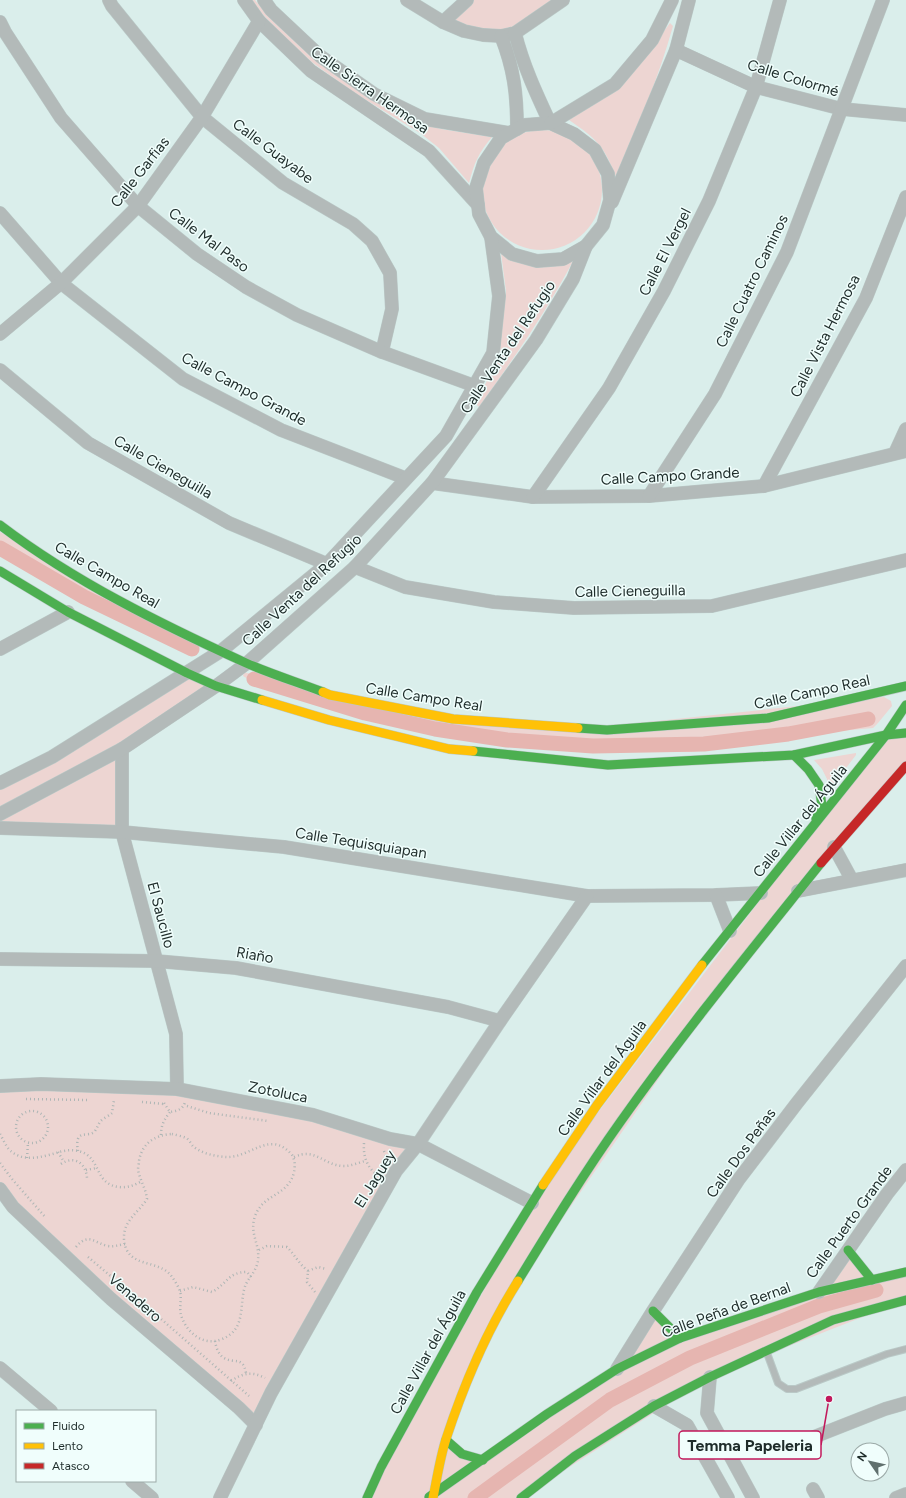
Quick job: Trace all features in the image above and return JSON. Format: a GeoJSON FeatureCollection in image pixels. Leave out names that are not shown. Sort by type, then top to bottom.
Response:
{"type":"FeatureCollection","features":[{"type":"Feature","properties":{"kind":"street","name":"Calle Guayabe"},"geometry":{"type":"LineString","coordinates":[[109,0],[112,6],[202,117],[284,183],[353,224],[372,241],[390,273],[392,310],[382,352]]}},
{"type":"Feature","properties":{"kind":"street","name":"Calle Sierra Hermosa"},"geometry":{"type":"LineString","coordinates":[[244,0],[259,21],[311,71],[428,151],[478,205]]}},
{"type":"Feature","properties":{"kind":"street","name":"Calle Sierra Hermosa"},"geometry":{"type":"LineString","coordinates":[[264,0],[272,10],[320,56],[374,94],[425,119],[513,131]]}},
{"type":"Feature","properties":{"kind":"street"},"geometry":{"type":"LineString","coordinates":[[407,0],[443,22],[464,31],[483,35],[501,36],[515,33],[562,0]]}},
{"type":"Feature","properties":{"kind":"street"},"geometry":{"type":"LineString","coordinates":[[443,22],[467,0]]}},
{"type":"Feature","properties":{"kind":"street"},"geometry":{"type":"LineString","coordinates":[[515,33],[527,74],[550,123],[574,134],[595,150],[608,174],[610,200],[603,225],[586,246],[563,258],[537,261],[512,254],[491,237],[479,214],[476,188],[484,163],[501,138],[524,126],[550,123],[615,84],[652,40],[672,0]]}},
{"type":"Feature","properties":{"kind":"street"},"geometry":{"type":"LineString","coordinates":[[605,217],[676,50],[689,0]]}},
{"type":"Feature","properties":{"kind":"street","name":"Calle El Vergel"},"geometry":{"type":"LineString","coordinates":[[532,497],[609,388],[664,291],[709,201],[756,86],[780,0]]}},
{"type":"Feature","properties":{"kind":"street","name":"Calle Cuatro Caminos"},"geometry":{"type":"LineString","coordinates":[[649,496],[714,394],[787,252],[884,0]]}},
{"type":"Feature","properties":{"kind":"street","name":"Calle Garfias"},"geometry":{"type":"LineString","coordinates":[[0,334],[61,283],[138,206],[202,117],[259,21]]}},
{"type":"Feature","properties":{"kind":"street","name":"Calle Mal Paso"},"geometry":{"type":"LineString","coordinates":[[0,22],[4,32],[61,118],[138,206],[197,254],[246,287],[297,315],[382,352],[475,386]]}},
{"type":"Feature","properties":{"kind":"street"},"geometry":{"type":"LineString","coordinates":[[501,36],[507,52],[515,84],[517,101],[513,131]]}},
{"type":"Feature","properties":{"kind":"street","name":"Calle Colormé"},"geometry":{"type":"LineString","coordinates":[[676,50],[756,86],[842,109],[906,115]]}},
{"type":"Feature","properties":{"kind":"street","name":"Calle Vista Hermosa"},"geometry":{"type":"LineString","coordinates":[[764,486],[866,298],[906,197]]}},
{"type":"Feature","properties":{"kind":"street","name":"Calle Campo Grande"},"geometry":{"type":"LineString","coordinates":[[0,213],[61,283],[183,379],[281,430],[406,478]]}},
{"type":"Feature","properties":{"kind":"street","name":"Calle Venta del Refugio"},"geometry":{"type":"LineString","coordinates":[[0,782],[52,757],[221,651],[327,564],[446,436],[493,353],[499,296],[491,237]]}},
{"type":"Feature","properties":{"kind":"street","name":"Calle Venta del Refugio"},"geometry":{"type":"LineString","coordinates":[[0,814],[122,749],[216,686],[247,663],[355,567],[432,483],[536,340],[574,279],[586,246]]}},
{"type":"Feature","properties":{"kind":"street","name":"Calle Cieneguilla"},"geometry":{"type":"LineString","coordinates":[[0,370],[88,443],[228,523],[327,564]]}},
{"type":"Feature","properties":{"kind":"street"},"geometry":{"type":"LineString","coordinates":[[900,452],[906,429]]}},
{"type":"Feature","properties":{"kind":"street","name":"Calle Campo Grande"},"geometry":{"type":"LineString","coordinates":[[432,483],[532,497],[649,496],[764,486],[900,452]]}},
{"type":"Feature","properties":{"kind":"street","name":"Calle Campo Real"},"geometry":{"type":"LineString","coordinates":[[0,525],[25,544],[112,598],[247,663],[330,695],[453,719],[607,730],[768,718],[906,686]]}},
{"type":"Feature","properties":{"kind":"street","name":"Calle Cieneguilla"},"geometry":{"type":"LineString","coordinates":[[355,567],[405,587],[494,602],[589,608],[712,606],[906,560]]}},
{"type":"Feature","properties":{"kind":"street"},"geometry":{"type":"LineString","coordinates":[[0,571],[68,612],[187,673],[216,686],[329,720],[449,749],[608,765],[794,755],[906,732]]}},
{"type":"Feature","properties":{"kind":"street"},"geometry":{"type":"LineString","coordinates":[[0,649],[68,612]]}},
{"type":"Feature","properties":{"kind":"street","name":"Calle Villar del Águila"},"geometry":{"type":"LineString","coordinates":[[367,1498],[380,1467],[477,1292],[532,1203],[598,1105],[701,966],[886,735],[906,705]]}},
{"type":"Feature","properties":{"kind":"street","name":"El Saucillo"},"geometry":{"type":"LineString","coordinates":[[122,749],[122,832],[176,1034],[177,1090]]}},
{"type":"Feature","properties":{"kind":"street"},"geometry":{"type":"LineString","coordinates":[[794,755],[820,784],[822,806],[812,828]]}},
{"type":"Feature","properties":{"kind":"street"},"geometry":{"type":"LineString","coordinates":[[432,1497],[446,1440],[468,1378],[502,1306],[569,1198],[630,1109],[724,984],[834,847],[906,766]]}},
{"type":"Feature","properties":{"kind":"street","name":"Calle Tequisquiapan"},"geometry":{"type":"LineString","coordinates":[[0,828],[122,832],[284,847],[587,896],[716,895],[761,893]]}},
{"type":"Feature","properties":{"kind":"street"},"geometry":{"type":"LineString","coordinates":[[834,847],[852,880]]}},
{"type":"Feature","properties":{"kind":"street"},"geometry":{"type":"LineString","coordinates":[[798,891],[906,870]]}},
{"type":"Feature","properties":{"kind":"street"},"geometry":{"type":"LineString","coordinates":[[716,895],[730,931]]}},
{"type":"Feature","properties":{"kind":"street","name":"El Jaguey"},"geometry":{"type":"LineString","coordinates":[[220,1498],[276,1384],[389,1182],[418,1144],[500,1021],[587,896]]}},
{"type":"Feature","properties":{"kind":"street","name":"Riaño"},"geometry":{"type":"LineString","coordinates":[[0,959],[156,961],[236,968],[448,1007],[500,1021]]}},
{"type":"Feature","properties":{"kind":"street","name":"Calle Dos Peñas"},"geometry":{"type":"LineString","coordinates":[[617,1369],[652,1311],[739,1179],[797,1103],[906,966]]}},
{"type":"Feature","properties":{"kind":"street","name":"Zotoluca"},"geometry":{"type":"LineString","coordinates":[[0,1086],[41,1084],[177,1090],[313,1115],[390,1139],[418,1144],[532,1203]]}},
{"type":"Feature","properties":{"kind":"street","name":"Calle Puerto Grande"},"geometry":{"type":"LineString","coordinates":[[818,1292],[887,1194],[906,1170]]}},
{"type":"Feature","properties":{"kind":"street","name":"Venadero"},"geometry":{"type":"LineString","coordinates":[[0,1190],[13,1207],[111,1299],[239,1408],[256,1425]]}},
{"type":"Feature","properties":{"kind":"street"},"geometry":{"type":"LineString","coordinates":[[848,1250],[872,1280]]}},
{"type":"Feature","properties":{"kind":"street","name":"Calle Peña de Bernal"},"geometry":{"type":"LineString","coordinates":[[432,1497],[547,1414],[617,1369],[680,1338],[818,1292],[872,1280],[884,1282],[906,1272]]}},
{"type":"Feature","properties":{"kind":"street"},"geometry":{"type":"LineString","coordinates":[[521,1498],[575,1456],[654,1406],[710,1376],[833,1320],[888,1300],[906,1300]]}},
{"type":"Feature","properties":{"kind":"street"},"geometry":{"type":"LineString","coordinates":[[652,1311],[680,1338]]}},
{"type":"Feature","properties":{"kind":"street"},"geometry":{"type":"LineString","coordinates":[[0,1368],[50,1410]]}},
{"type":"Feature","properties":{"kind":"street"},"geometry":{"type":"LineString","coordinates":[[710,1376],[707,1413],[753,1498]]}},
{"type":"Feature","properties":{"kind":"street"},"geometry":{"type":"LineString","coordinates":[[791,1446],[885,1409],[906,1403]]}},
{"type":"Feature","properties":{"kind":"street"},"geometry":{"type":"LineString","coordinates":[[654,1406],[687,1425],[728,1498]]}},
{"type":"Feature","properties":{"kind":"street"},"geometry":{"type":"LineString","coordinates":[[446,1440],[462,1454],[483,1460]]}},
{"type":"Feature","properties":{"kind":"street"},"geometry":{"type":"LineString","coordinates":[[133,1482],[152,1498]]}},
{"type":"Feature","properties":{"kind":"street"},"geometry":{"type":"LineString","coordinates":[[896,1498],[906,1494]]}},
{"type":"Feature","properties":{"kind":"lane"},"geometry":{"type":"LineString","coordinates":[[766,1351],[778,1383],[787,1389],[796,1388],[887,1354],[906,1349]]}},
{"type":"Feature","properties":{"kind":"path"},"geometry":{"type":"LineString","coordinates":[[20,1099],[92,1100]]}},
{"type":"Feature","properties":{"kind":"path"},"geometry":{"type":"LineString","coordinates":[[107,1100],[121,1100]]}},
{"type":"Feature","properties":{"kind":"path"},"geometry":{"type":"LineString","coordinates":[[78,1151],[78,1141],[82,1134],[92,1133],[95,1131],[102,1120],[112,1113],[114,1100]]}},
{"type":"Feature","properties":{"kind":"path"},"geometry":{"type":"LineString","coordinates":[[135,1102],[164,1104]]}},
{"type":"Feature","properties":{"kind":"path"},"geometry":{"type":"LineString","coordinates":[[184,1105],[209,1113],[271,1122]]}},
{"type":"Feature","properties":{"kind":"path"},"geometry":{"type":"LineString","coordinates":[[35,1110],[44,1114],[49,1123],[48,1132],[43,1140],[32,1143],[28,1142],[23,1141],[17,1134],[16,1124],[18,1117],[25,1112],[35,1110]]}},
{"type":"Feature","properties":{"kind":"path"},"geometry":{"type":"LineString","coordinates":[[161,1135],[163,1120],[170,1112]]}},
{"type":"Feature","properties":{"kind":"path"},"geometry":{"type":"LineString","coordinates":[[0,1134],[11,1152],[27,1158],[41,1157],[67,1150],[78,1151],[88,1155],[105,1182],[114,1186],[126,1188],[142,1181]]}},
{"type":"Feature","properties":{"kind":"path"},"geometry":{"type":"LineString","coordinates":[[172,1134],[187,1138],[194,1147],[208,1154],[227,1157],[255,1150],[265,1144],[274,1144],[286,1148],[294,1157],[295,1170],[287,1186],[261,1205],[255,1216],[252,1230],[259,1250],[258,1262],[255,1273],[247,1283],[244,1292],[240,1321],[232,1332],[222,1339],[208,1342],[200,1340],[193,1335],[185,1325],[180,1314],[180,1291],[172,1276],[166,1270],[137,1261],[127,1252],[124,1240],[125,1227],[133,1215],[142,1208],[147,1200],[138,1169],[140,1152],[150,1140],[161,1135],[172,1134]]}},
{"type":"Feature","properties":{"kind":"path"},"geometry":{"type":"LineString","coordinates":[[358,1140],[369,1143]]}},
{"type":"Feature","properties":{"kind":"path"},"geometry":{"type":"LineString","coordinates":[[27,1158],[28,1142]]}},
{"type":"Feature","properties":{"kind":"path"},"geometry":{"type":"LineString","coordinates":[[364,1142],[365,1161],[377,1176],[389,1182]]}},
{"type":"Feature","properties":{"kind":"path"},"geometry":{"type":"LineString","coordinates":[[379,1148],[384,1150],[386,1156],[384,1165]]}},
{"type":"Feature","properties":{"kind":"path"},"geometry":{"type":"LineString","coordinates":[[58,1152],[62,1163],[66,1160],[74,1160],[81,1164],[86,1170],[87,1178]]}},
{"type":"Feature","properties":{"kind":"path"},"geometry":{"type":"LineString","coordinates":[[294,1157],[301,1154],[310,1154],[322,1158],[332,1164],[343,1166],[365,1161]]}},
{"type":"Feature","properties":{"kind":"path"},"geometry":{"type":"LineString","coordinates":[[0,1163],[47,1219]]}},
{"type":"Feature","properties":{"kind":"path"},"geometry":{"type":"LineString","coordinates":[[86,1170],[97,1168]]}},
{"type":"Feature","properties":{"kind":"path"},"geometry":{"type":"LineString","coordinates":[[377,1176],[380,1170]]}},
{"type":"Feature","properties":{"kind":"path"},"geometry":{"type":"LineString","coordinates":[[76,1247],[80,1242],[87,1239],[111,1246],[125,1244]]}},
{"type":"Feature","properties":{"kind":"path"},"geometry":{"type":"LineString","coordinates":[[71,1242],[81,1252]]}},
{"type":"Feature","properties":{"kind":"path"},"geometry":{"type":"LineString","coordinates":[[259,1250],[267,1246],[287,1247],[296,1255],[300,1264],[308,1271]]}},
{"type":"Feature","properties":{"kind":"path"},"geometry":{"type":"LineString","coordinates":[[87,1256],[249,1396]]}},
{"type":"Feature","properties":{"kind":"path"},"geometry":{"type":"LineString","coordinates":[[308,1271],[318,1267],[338,1275]]}},
{"type":"Feature","properties":{"kind":"path"},"geometry":{"type":"LineString","coordinates":[[308,1271],[307,1282],[312,1291],[324,1298]]}},
{"type":"Feature","properties":{"kind":"path"},"geometry":{"type":"LineString","coordinates":[[180,1291],[193,1287],[212,1292],[219,1288],[232,1274],[247,1272],[251,1277]]}},
{"type":"Feature","properties":{"kind":"path"},"geometry":{"type":"LineString","coordinates":[[215,1341],[220,1355],[225,1359],[240,1362],[245,1366],[246,1373]]}},
{"type":"Feature","properties":{"kind":"path"},"geometry":{"type":"LineString","coordinates":[[231,1381],[246,1373],[263,1376],[276,1384]]}},
{"type":"Feature","properties":{"kind":"shaded area"},"geometry":{"type":"Polygon","coordinates":[[[249,0],[255,0],[273,21],[308,54],[347,83],[390,109],[412,120],[441,129],[492,137],[478,158],[469,183],[439,148],[420,133],[353,92],[313,63],[284,37],[249,0]]]}},
{"type":"Feature","properties":{"kind":"shaded area"},"geometry":{"type":"Polygon","coordinates":[[[467,0],[563,0],[501,36],[443,22],[467,0]]]}},
{"type":"Feature","properties":{"kind":"shaded area"},"geometry":{"type":"Polygon","coordinates":[[[670,23],[673,26],[668,45],[642,116],[620,169],[615,176],[607,156],[597,142],[584,130],[566,118],[612,92],[637,68],[670,23]]]}},
{"type":"Feature","properties":{"kind":"shaded area"},"geometry":{"type":"Polygon","coordinates":[[[542,130],[565,134],[585,147],[598,167],[602,190],[598,213],[585,233],[565,246],[542,250],[519,246],[499,233],[486,213],[482,190],[486,167],[499,147],[519,134],[542,130]]]}},
{"type":"Feature","properties":{"kind":"shaded area"},"geometry":{"type":"Polygon","coordinates":[[[501,253],[575,257],[542,315],[479,407],[474,402],[486,383],[500,341],[506,291],[501,253]]]}},
{"type":"Feature","properties":{"kind":"shaded area"},"geometry":{"type":"Polygon","coordinates":[[[0,532],[197,646],[196,650],[188,652],[33,574],[0,554],[0,532]]]}},
{"type":"Feature","properties":{"kind":"shaded area"},"geometry":{"type":"Polygon","coordinates":[[[244,672],[327,698],[561,731],[884,697],[891,701],[892,706],[873,728],[839,731],[692,752],[631,752],[512,744],[385,719],[273,689],[253,682],[243,676],[244,672]]]}},
{"type":"Feature","properties":{"kind":"shaded area"},"geometry":{"type":"Polygon","coordinates":[[[187,673],[216,686],[122,749],[122,832],[0,828],[0,783],[187,673]]]}},
{"type":"Feature","properties":{"kind":"shaded area"},"geometry":{"type":"Polygon","coordinates":[[[906,733],[906,766],[724,984],[502,1306],[446,1440],[483,1460],[617,1369],[653,1311],[680,1338],[818,1292],[848,1250],[872,1280],[906,1272],[906,1300],[710,1377],[521,1498],[367,1498],[545,1182],[886,735],[906,733]]]}},
{"type":"Feature","properties":{"kind":"shaded area"},"geometry":{"type":"Polygon","coordinates":[[[856,753],[829,790],[827,779],[822,769],[814,760],[856,753]]]}},
{"type":"Feature","properties":{"kind":"shaded area"},"geometry":{"type":"Polygon","coordinates":[[[0,1086],[177,1090],[418,1144],[256,1425],[0,1189],[0,1086]]]}},
{"type":"Feature","properties":{"kind":"waterway"},"geometry":{"type":"LineString","coordinates":[[0,548],[84,597],[192,649]]}},
{"type":"Feature","properties":{"kind":"waterway"},"geometry":{"type":"LineString","coordinates":[[254,679],[365,713],[435,729],[507,740],[593,746],[704,744],[788,734],[868,719]]}},
{"type":"Feature","properties":{"kind":"waterway"},"geometry":{"type":"LineString","coordinates":[[475,1498],[610,1400],[690,1358],[819,1306],[876,1290]]}},
{"type":"Feature","properties":{"kind":"traffic: fast"},"geometry":{"type":"LineString","coordinates":[[0,525],[58,565],[119,601],[246,663],[323,692]]}},
{"type":"Feature","properties":{"kind":"traffic: fast"},"geometry":{"type":"LineString","coordinates":[[0,571],[68,612],[187,673],[216,686],[262,700]]}},
{"type":"Feature","properties":{"kind":"traffic: fast"},"geometry":{"type":"LineString","coordinates":[[578,728],[607,730],[768,718],[906,686]]}},
{"type":"Feature","properties":{"kind":"traffic: fast"},"geometry":{"type":"LineString","coordinates":[[702,965],[886,735],[906,705]]}},
{"type":"Feature","properties":{"kind":"traffic: fast"},"geometry":{"type":"LineString","coordinates":[[473,751],[608,765],[794,755],[886,735],[906,733]]}},
{"type":"Feature","properties":{"kind":"traffic: fast"},"geometry":{"type":"LineString","coordinates":[[794,755],[808,769],[819,785],[822,806],[816,819]]}},
{"type":"Feature","properties":{"kind":"traffic: fast"},"geometry":{"type":"LineString","coordinates":[[518,1281],[581,1180],[645,1088],[719,990],[821,863]]}},
{"type":"Feature","properties":{"kind":"traffic: fast"},"geometry":{"type":"LineString","coordinates":[[367,1498],[381,1467],[477,1292],[543,1185]]}},
{"type":"Feature","properties":{"kind":"traffic: fast"},"geometry":{"type":"LineString","coordinates":[[848,1250],[872,1280]]}},
{"type":"Feature","properties":{"kind":"traffic: fast"},"geometry":{"type":"LineString","coordinates":[[429,1497],[547,1414],[617,1369],[680,1338],[819,1292],[906,1272]]}},
{"type":"Feature","properties":{"kind":"traffic: fast"},"geometry":{"type":"LineString","coordinates":[[521,1498],[575,1456],[654,1406],[710,1377],[833,1320],[906,1300]]}},
{"type":"Feature","properties":{"kind":"traffic: fast"},"geometry":{"type":"LineString","coordinates":[[653,1311],[680,1338]]}},
{"type":"Feature","properties":{"kind":"traffic: fast"},"geometry":{"type":"LineString","coordinates":[[446,1440],[462,1454],[483,1460]]}},
{"type":"Feature","properties":{"kind":"traffic: slow"},"geometry":{"type":"LineString","coordinates":[[323,692],[330,695],[453,719],[578,728]]}},
{"type":"Feature","properties":{"kind":"traffic: slow"},"geometry":{"type":"LineString","coordinates":[[262,700],[329,720],[449,749],[473,751]]}},
{"type":"Feature","properties":{"kind":"traffic: slow"},"geometry":{"type":"LineString","coordinates":[[543,1185],[597,1105],[702,965]]}},
{"type":"Feature","properties":{"kind":"traffic: slow"},"geometry":{"type":"LineString","coordinates":[[433,1498],[444,1446],[460,1398],[486,1338],[518,1281]]}},
{"type":"Feature","properties":{"kind":"traffic: jam"},"geometry":{"type":"LineString","coordinates":[[821,863],[906,766]]}},
{"type":"Feature","properties":{"kind":"place","name":"Temma Papeleria"},"geometry":{"type":"Point","coordinates":[829,1399]}}]}
